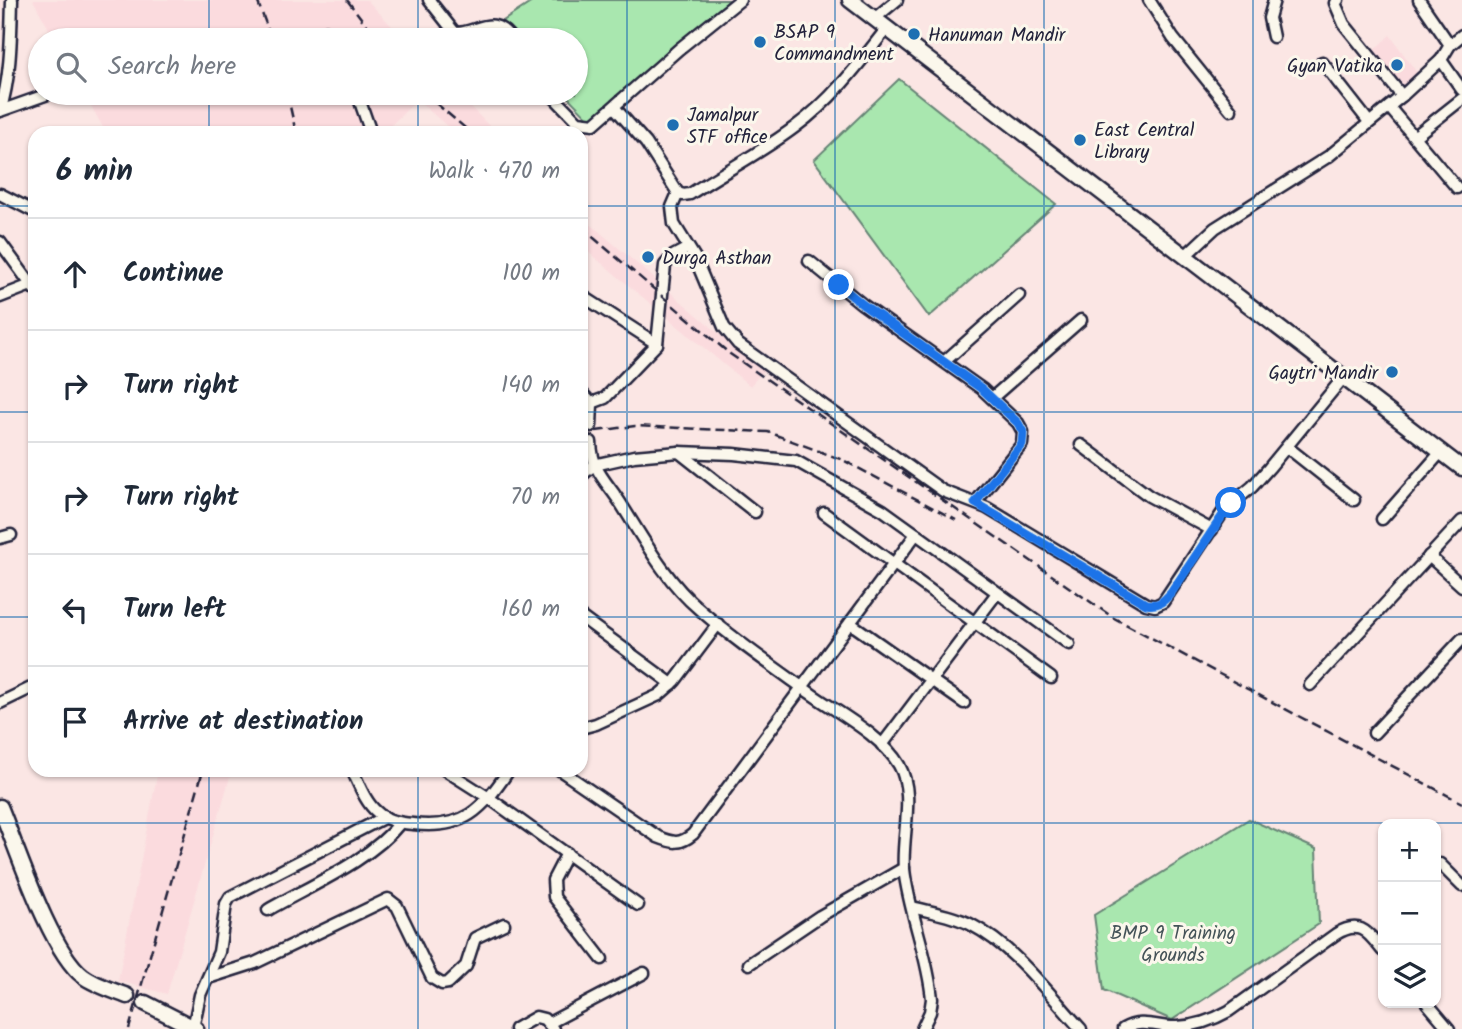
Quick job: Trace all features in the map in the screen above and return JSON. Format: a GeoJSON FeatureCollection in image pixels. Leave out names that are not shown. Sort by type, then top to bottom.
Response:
{"type":"FeatureCollection","features":[{"type":"Feature","properties":{"kind":"main road"},"geometry":{"type":"LineString","coordinates":[[850,0],[1462,468]]}},
{"type":"Feature","properties":{"kind":"main road"},"geometry":{"type":"LineString","coordinates":[[0,807],[52,933],[64,954],[83,976],[127,996]]}},
{"type":"Feature","properties":{"kind":"main road"},"geometry":{"type":"LineString","coordinates":[[145,1003],[194,1028]]}},
{"type":"Feature","properties":{"kind":"street"},"geometry":{"type":"LineString","coordinates":[[12,0],[11,37],[0,111],[28,101]]}},
{"type":"Feature","properties":{"kind":"street"},"geometry":{"type":"LineString","coordinates":[[429,0],[451,28]]}},
{"type":"Feature","properties":{"kind":"street"},"geometry":{"type":"LineString","coordinates":[[562,105],[578,122],[587,125],[600,121],[679,49],[740,0]]}},
{"type":"Feature","properties":{"kind":"street"},"geometry":{"type":"LineString","coordinates":[[874,19],[897,0]]}},
{"type":"Feature","properties":{"kind":"street"},"geometry":{"type":"LineString","coordinates":[[1149,0],[1173,38],[1231,110]]}},
{"type":"Feature","properties":{"kind":"street"},"geometry":{"type":"LineString","coordinates":[[1273,0],[1269,18],[1273,37]]}},
{"type":"Feature","properties":{"kind":"street"},"geometry":{"type":"LineString","coordinates":[[1338,0],[1335,3],[1344,24],[1402,96]]}},
{"type":"Feature","properties":{"kind":"street"},"geometry":{"type":"LineString","coordinates":[[1419,0],[1450,45]]}},
{"type":"Feature","properties":{"kind":"street"},"geometry":{"type":"LineString","coordinates":[[476,28],[489,25],[500,28]]}},
{"type":"Feature","properties":{"kind":"street"},"geometry":{"type":"LineString","coordinates":[[678,193],[690,194],[757,154],[797,126],[835,92],[887,28]]}},
{"type":"Feature","properties":{"kind":"street"},"geometry":{"type":"LineString","coordinates":[[1185,256],[1214,228],[1300,177],[1329,156],[1441,61],[1450,45],[1462,35]]}},
{"type":"Feature","properties":{"kind":"street"},"geometry":{"type":"LineString","coordinates":[[1441,61],[1462,90]]}},
{"type":"Feature","properties":{"kind":"street"},"geometry":{"type":"LineString","coordinates":[[1322,62],[1369,122]]}},
{"type":"Feature","properties":{"kind":"street"},"geometry":{"type":"LineString","coordinates":[[1414,137],[1462,99]]}},
{"type":"Feature","properties":{"kind":"street"},"geometry":{"type":"LineString","coordinates":[[361,105],[369,126]]}},
{"type":"Feature","properties":{"kind":"street"},"geometry":{"type":"LineString","coordinates":[[1390,107],[1457,188]]}},
{"type":"Feature","properties":{"kind":"street"},"geometry":{"type":"LineString","coordinates":[[615,108],[646,143],[678,193]]}},
{"type":"Feature","properties":{"kind":"street"},"geometry":{"type":"LineString","coordinates":[[678,193],[672,207],[674,224],[709,289],[724,327],[738,344],[943,491],[975,503],[1146,604],[1155,606],[1163,603],[1231,503],[1252,487],[1343,378]]}},
{"type":"Feature","properties":{"kind":"street"},"geometry":{"type":"LineString","coordinates":[[0,194],[28,208]]}},
{"type":"Feature","properties":{"kind":"street"},"geometry":{"type":"LineString","coordinates":[[0,242],[28,280]]}},
{"type":"Feature","properties":{"kind":"street"},"geometry":{"type":"LineString","coordinates":[[588,405],[605,398],[657,344],[664,265],[673,256],[688,248]]}},
{"type":"Feature","properties":{"kind":"street"},"geometry":{"type":"LineString","coordinates":[[809,261],[862,304],[992,398],[1018,423],[1023,438],[1022,444],[975,503]]}},
{"type":"Feature","properties":{"kind":"street"},"geometry":{"type":"LineString","coordinates":[[0,297],[28,289]]}},
{"type":"Feature","properties":{"kind":"street"},"geometry":{"type":"LineString","coordinates":[[945,362],[1020,295]]}},
{"type":"Feature","properties":{"kind":"street"},"geometry":{"type":"LineString","coordinates":[[588,300],[657,344]]}},
{"type":"Feature","properties":{"kind":"street"},"geometry":{"type":"LineString","coordinates":[[992,398],[1081,320]]}},
{"type":"Feature","properties":{"kind":"street"},"geometry":{"type":"LineString","coordinates":[[588,400],[592,404],[591,426]]}},
{"type":"Feature","properties":{"kind":"street"},"geometry":{"type":"LineString","coordinates":[[591,443],[594,465],[676,586],[697,608],[882,745],[900,767],[905,782],[904,868],[932,999],[930,1012],[922,1029]]}},
{"type":"Feature","properties":{"kind":"street"},"geometry":{"type":"LineString","coordinates":[[1081,445],[1149,496],[1212,530]]}},
{"type":"Feature","properties":{"kind":"street"},"geometry":{"type":"LineString","coordinates":[[1287,447],[1354,500]]}},
{"type":"Feature","properties":{"kind":"street"},"geometry":{"type":"LineString","coordinates":[[1382,519],[1441,452]]}},
{"type":"Feature","properties":{"kind":"street"},"geometry":{"type":"LineString","coordinates":[[679,453],[755,512]]}},
{"type":"Feature","properties":{"kind":"street"},"geometry":{"type":"LineString","coordinates":[[588,470],[594,465],[634,456],[679,453],[734,454],[796,461],[883,510],[1069,644]]}},
{"type":"Feature","properties":{"kind":"street"},"geometry":{"type":"LineString","coordinates":[[824,513],[1051,678]]}},
{"type":"Feature","properties":{"kind":"street"},"geometry":{"type":"LineString","coordinates":[[1310,685],[1462,521]]}},
{"type":"Feature","properties":{"kind":"street"},"geometry":{"type":"LineString","coordinates":[[570,777],[658,837],[672,843],[683,842],[693,834],[916,534]]}},
{"type":"Feature","properties":{"kind":"street"},"geometry":{"type":"LineString","coordinates":[[1429,556],[1462,586]]}},
{"type":"Feature","properties":{"kind":"street"},"geometry":{"type":"LineString","coordinates":[[882,745],[997,593]]}},
{"type":"Feature","properties":{"kind":"street"},"geometry":{"type":"LineString","coordinates":[[588,622],[672,684]]}},
{"type":"Feature","properties":{"kind":"street"},"geometry":{"type":"LineString","coordinates":[[850,623],[964,703]]}},
{"type":"Feature","properties":{"kind":"street"},"geometry":{"type":"LineString","coordinates":[[588,726],[659,695],[672,684],[718,624]]}},
{"type":"Feature","properties":{"kind":"street"},"geometry":{"type":"LineString","coordinates":[[1374,733],[1462,639]]}},
{"type":"Feature","properties":{"kind":"street"},"geometry":{"type":"LineString","coordinates":[[0,703],[28,689]]}},
{"type":"Feature","properties":{"kind":"street"},"geometry":{"type":"LineString","coordinates":[[356,777],[376,812],[400,823],[425,826],[456,823],[473,815],[504,777]]}},
{"type":"Feature","properties":{"kind":"street"},"geometry":{"type":"LineString","coordinates":[[456,777],[638,905]]}},
{"type":"Feature","properties":{"kind":"street"},"geometry":{"type":"LineString","coordinates":[[194,1028],[198,1003],[219,952],[226,904],[230,897],[384,817]]}},
{"type":"Feature","properties":{"kind":"street"},"geometry":{"type":"LineString","coordinates":[[268,910],[357,859],[391,834],[400,823]]}},
{"type":"Feature","properties":{"kind":"street"},"geometry":{"type":"LineString","coordinates":[[567,853],[553,880],[554,897],[602,959]]}},
{"type":"Feature","properties":{"kind":"street"},"geometry":{"type":"LineString","coordinates":[[1441,865],[1462,886]]}},
{"type":"Feature","properties":{"kind":"street"},"geometry":{"type":"LineString","coordinates":[[749,964],[820,916],[904,868]]}},
{"type":"Feature","properties":{"kind":"street"},"geometry":{"type":"LineString","coordinates":[[208,978],[255,963],[388,899],[397,906],[432,978],[442,984],[449,983],[466,966],[475,939],[504,924]]}},
{"type":"Feature","properties":{"kind":"street"},"geometry":{"type":"LineString","coordinates":[[912,907],[951,916],[984,932],[1010,952],[1081,1029]]}},
{"type":"Feature","properties":{"kind":"street"},"geometry":{"type":"LineString","coordinates":[[1124,1029],[1133,1024],[1174,1027],[1192,1026],[1213,1020],[1230,1011],[1336,934],[1352,927],[1360,927],[1378,945]]}},
{"type":"Feature","properties":{"kind":"street"},"geometry":{"type":"LineString","coordinates":[[515,1029],[536,1017],[544,1019],[551,1026],[644,973]]}},
{"type":"Feature","properties":{"kind":"street"},"geometry":{"type":"LineString","coordinates":[[1431,1008],[1449,1029]]}},
{"type":"Feature","properties":{"kind":"shaded area"},"geometry":{"type":"Polygon","coordinates":[[[33,0],[367,0],[394,28],[48,28],[33,0]]]}},
{"type":"Feature","properties":{"kind":"shaded area","name":"Gyan Vatika"},"geometry":{"type":"Polygon","coordinates":[[[1390,35],[1420,77],[1403,91],[1372,52],[1390,35]]]}},
{"type":"Feature","properties":{"kind":"shaded area"},"geometry":{"type":"Polygon","coordinates":[[[91,105],[412,105],[390,126],[102,126],[91,105]]]}},
{"type":"Feature","properties":{"kind":"shaded area"},"geometry":{"type":"Polygon","coordinates":[[[423,105],[469,105],[489,126],[447,126],[423,105]]]}},
{"type":"Feature","properties":{"kind":"shaded area"},"geometry":{"type":"Polygon","coordinates":[[[588,222],[763,371],[750,386],[588,252],[588,222]]]}},
{"type":"Feature","properties":{"kind":"shaded area"},"geometry":{"type":"Polygon","coordinates":[[[157,777],[230,777],[167,994],[118,981],[157,777]]]}},
{"type":"Feature","properties":{"kind":"green space"},"geometry":{"type":"Polygon","coordinates":[[[535,0],[742,0],[594,124],[576,105],[588,105],[588,28],[505,28],[500,23],[535,0]]]}},
{"type":"Feature","properties":{"kind":"green space"},"geometry":{"type":"Polygon","coordinates":[[[899,79],[1056,204],[929,317],[814,160],[899,79]]]}},
{"type":"Feature","properties":{"kind":"green space","name":"BMP 9 Training Grounds"},"geometry":{"type":"Polygon","coordinates":[[[1249,819],[1316,849],[1319,924],[1172,1020],[1104,990],[1094,915],[1249,819]]]}},
{"type":"Feature","properties":{"kind":"railway"},"geometry":{"type":"LineString","coordinates":[[257,0],[268,28]]}},
{"type":"Feature","properties":{"kind":"railway"},"geometry":{"type":"LineString","coordinates":[[347,0],[369,28]]}},
{"type":"Feature","properties":{"kind":"railway"},"geometry":{"type":"LineString","coordinates":[[290,105],[294,126]]}},
{"type":"Feature","properties":{"kind":"railway"},"geometry":{"type":"LineString","coordinates":[[438,105],[463,126]]}},
{"type":"Feature","properties":{"kind":"railway"},"geometry":{"type":"LineString","coordinates":[[588,233],[730,354],[1114,618],[1462,803]]}},
{"type":"Feature","properties":{"kind":"railway"},"geometry":{"type":"LineString","coordinates":[[588,432],[635,426],[768,432],[843,460],[956,520]]}},
{"type":"Feature","properties":{"kind":"railway"},"geometry":{"type":"LineString","coordinates":[[129,1029],[201,777]]}},
{"type":"Feature","properties":{"kind":"place","name":"Hanuman Mandir"},"geometry":{"type":"Point","coordinates":[914,34]}},
{"type":"Feature","properties":{"kind":"place","name":"BSAP 9 Commandment"},"geometry":{"type":"Point","coordinates":[760,42]}},
{"type":"Feature","properties":{"kind":"place","name":"Gyan Vatika"},"geometry":{"type":"Point","coordinates":[1397,65]}},
{"type":"Feature","properties":{"kind":"place","name":"Jamalpur STF office"},"geometry":{"type":"Point","coordinates":[673,125]}},
{"type":"Feature","properties":{"kind":"place","name":"East Central Library"},"geometry":{"type":"Point","coordinates":[1080,140]}},
{"type":"Feature","properties":{"kind":"place","name":"Durga Asthan"},"geometry":{"type":"Point","coordinates":[648,257]}},
{"type":"Feature","properties":{"kind":"place","name":"Gaytri Mandir"},"geometry":{"type":"Point","coordinates":[1392,372]}},
{"type":"Feature","properties":{"kind":"route"},"geometry":{"type":"LineString","coordinates":[[839,285],[982,389],[1018,423],[1023,432],[1022,444],[975,503],[1146,604],[1155,606],[1163,603],[1231,503]]}}]}
